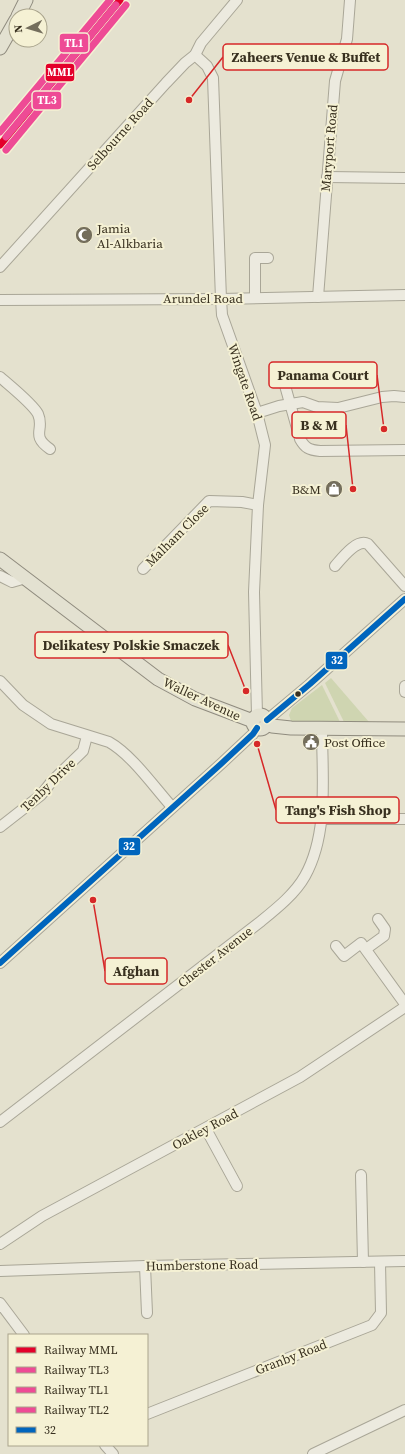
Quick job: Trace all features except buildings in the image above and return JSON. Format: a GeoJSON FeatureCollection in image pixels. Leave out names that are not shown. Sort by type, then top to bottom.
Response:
{"type":"FeatureCollection","features":[{"type":"Feature","properties":{"kind":"main road"},"geometry":{"type":"LineString","coordinates":[[0,48],[8,34]]}},
{"type":"Feature","properties":{"kind":"main road","name":"Waller Avenue"},"geometry":{"type":"LineString","coordinates":[[0,559],[158,679],[195,698],[272,726],[291,728],[405,729]]}},
{"type":"Feature","properties":{"kind":"street","name":"Selbourne Road"},"geometry":{"type":"LineString","coordinates":[[0,267],[166,83],[195,55],[202,43],[237,0]]}},
{"type":"Feature","properties":{"kind":"street","name":"Maryport Road"},"geometry":{"type":"LineString","coordinates":[[318,297],[326,177],[335,81],[347,39],[350,0]]}},
{"type":"Feature","properties":{"kind":"street","name":"Wingate Road"},"geometry":{"type":"LineString","coordinates":[[195,55],[207,66],[213,78],[222,315],[257,413],[265,444],[258,505],[254,592],[260,722]]}},
{"type":"Feature","properties":{"kind":"street"},"geometry":{"type":"LineString","coordinates":[[326,177],[405,178]]}},
{"type":"Feature","properties":{"kind":"street"},"geometry":{"type":"LineString","coordinates":[[256,298],[255,258],[268,258]]}},
{"type":"Feature","properties":{"kind":"street","name":"Arundel Road"},"geometry":{"type":"LineString","coordinates":[[0,300],[221,299],[405,295]]}},
{"type":"Feature","properties":{"kind":"street"},"geometry":{"type":"LineString","coordinates":[[0,377],[38,414],[41,443],[50,449]]}},
{"type":"Feature","properties":{"kind":"street"},"geometry":{"type":"LineString","coordinates":[[284,382],[300,439],[307,449],[320,451],[405,450]]}},
{"type":"Feature","properties":{"kind":"street"},"geometry":{"type":"LineString","coordinates":[[257,413],[279,406],[303,402],[317,407],[338,408],[382,397],[405,397]]}},
{"type":"Feature","properties":{"kind":"street","name":"Malham Close"},"geometry":{"type":"LineString","coordinates":[[143,569],[209,501],[242,502],[258,505]]}},
{"type":"Feature","properties":{"kind":"street"},"geometry":{"type":"LineString","coordinates":[[335,566],[360,542],[364,542],[368,544],[405,586]]}},
{"type":"Feature","properties":{"kind":"street"},"geometry":{"type":"LineString","coordinates":[[0,576],[12,582],[26,578]]}},
{"type":"Feature","properties":{"kind":"street"},"geometry":{"type":"LineString","coordinates":[[0,963],[253,734],[260,722],[285,705],[405,599]]}},
{"type":"Feature","properties":{"kind":"street"},"geometry":{"type":"LineString","coordinates":[[0,681],[23,705],[50,724],[109,742],[121,750],[172,807]]}},
{"type":"Feature","properties":{"kind":"street"},"geometry":{"type":"LineString","coordinates":[[405,686],[405,692]]}},
{"type":"Feature","properties":{"kind":"street"},"geometry":{"type":"LineString","coordinates":[[285,705],[279,718],[284,724],[291,728]]}},
{"type":"Feature","properties":{"kind":"street","name":"Chester Avenue"},"geometry":{"type":"LineString","coordinates":[[0,1122],[275,910],[304,877],[316,847],[322,819],[322,728]]}},
{"type":"Feature","properties":{"kind":"street","name":"Tenby Drive"},"geometry":{"type":"LineString","coordinates":[[0,827],[41,795],[52,781],[84,751],[87,736]]}},
{"type":"Feature","properties":{"kind":"street"},"geometry":{"type":"LineString","coordinates":[[322,819],[405,819]]}},
{"type":"Feature","properties":{"kind":"street"},"geometry":{"type":"LineString","coordinates":[[366,950],[384,936],[385,929],[378,919]]}},
{"type":"Feature","properties":{"kind":"street"},"geometry":{"type":"LineString","coordinates":[[336,946],[344,956],[361,944],[405,1004]]}},
{"type":"Feature","properties":{"kind":"street","name":"Oakley Road"},"geometry":{"type":"LineString","coordinates":[[0,1244],[42,1216],[300,1077],[405,1007]]}},
{"type":"Feature","properties":{"kind":"street"},"geometry":{"type":"LineString","coordinates":[[206,1129],[237,1186]]}},
{"type":"Feature","properties":{"kind":"street"},"geometry":{"type":"LineString","coordinates":[[361,1175],[363,1262]]}},
{"type":"Feature","properties":{"kind":"street","name":"Humberstone Road"},"geometry":{"type":"LineString","coordinates":[[0,1271],[145,1266],[405,1261]]}},
{"type":"Feature","properties":{"kind":"street","name":"Granby Road"},"geometry":{"type":"LineString","coordinates":[[148,1414],[372,1325],[381,1313],[380,1262]]}},
{"type":"Feature","properties":{"kind":"street"},"geometry":{"type":"LineString","coordinates":[[145,1266],[147,1314]]}},
{"type":"Feature","properties":{"kind":"street"},"geometry":{"type":"LineString","coordinates":[[0,1303],[23,1334]]}},
{"type":"Feature","properties":{"kind":"street"},"geometry":{"type":"LineString","coordinates":[[313,1454],[405,1410]]}},
{"type":"Feature","properties":{"kind":"street"},"geometry":{"type":"LineString","coordinates":[[106,1446],[113,1454]]}},
{"type":"Feature","properties":{"kind":"green space"},"geometry":{"type":"Polygon","coordinates":[[[331,678],[369,722],[344,722],[325,683],[331,678]]]}},
{"type":"Feature","properties":{"kind":"green space"},"geometry":{"type":"Polygon","coordinates":[[[322,685],[340,722],[291,721],[289,715],[292,708],[322,685]]]}},
{"type":"Feature","properties":{"kind":"rail line","name":"TL1"},"geometry":{"type":"LineString","coordinates":[[0,132],[110,0]]}},
{"type":"Feature","properties":{"kind":"rail line","name":"MML"},"geometry":{"type":"LineString","coordinates":[[0,145],[120,0]]}},
{"type":"Feature","properties":{"kind":"rail line","name":"TL2"},"geometry":{"type":"LineString","coordinates":[[6,137],[116,5]]}},
{"type":"Feature","properties":{"kind":"rail line","name":"TL3"},"geometry":{"type":"LineString","coordinates":[[6,150],[126,5]]}},
{"type":"Feature","properties":{"kind":"transit line","name":"32"},"geometry":{"type":"LineString","coordinates":[[267,720],[310,684],[405,599]]}},
{"type":"Feature","properties":{"kind":"transit line","name":"32"},"geometry":{"type":"LineString","coordinates":[[0,963],[222,763],[253,734],[257,728]]}},
{"type":"Feature","properties":{"kind":"place","name":"Zaheers Venue & Buffet"},"geometry":{"type":"Point","coordinates":[189,100]}},
{"type":"Feature","properties":{"kind":"place","name":"Jamia Al-Alkbaria"},"geometry":{"type":"Point","coordinates":[84,235]}},
{"type":"Feature","properties":{"kind":"place","name":"Panama Court"},"geometry":{"type":"Point","coordinates":[384,429]}},
{"type":"Feature","properties":{"kind":"place","name":"B&M"},"geometry":{"type":"Point","coordinates":[334,489]}},
{"type":"Feature","properties":{"kind":"place","name":"B & M"},"geometry":{"type":"Point","coordinates":[353,489]}},
{"type":"Feature","properties":{"kind":"place","name":"Delikatesy Polskie Smaczek"},"geometry":{"type":"Point","coordinates":[246,691]}},
{"type":"Feature","properties":{"kind":"place","name":"Post Office"},"geometry":{"type":"Point","coordinates":[311,742]}},
{"type":"Feature","properties":{"kind":"place","name":"Tang's Fish Shop"},"geometry":{"type":"Point","coordinates":[257,744]}},
{"type":"Feature","properties":{"kind":"place","name":"Afghan"},"geometry":{"type":"Point","coordinates":[93,900]}}]}
